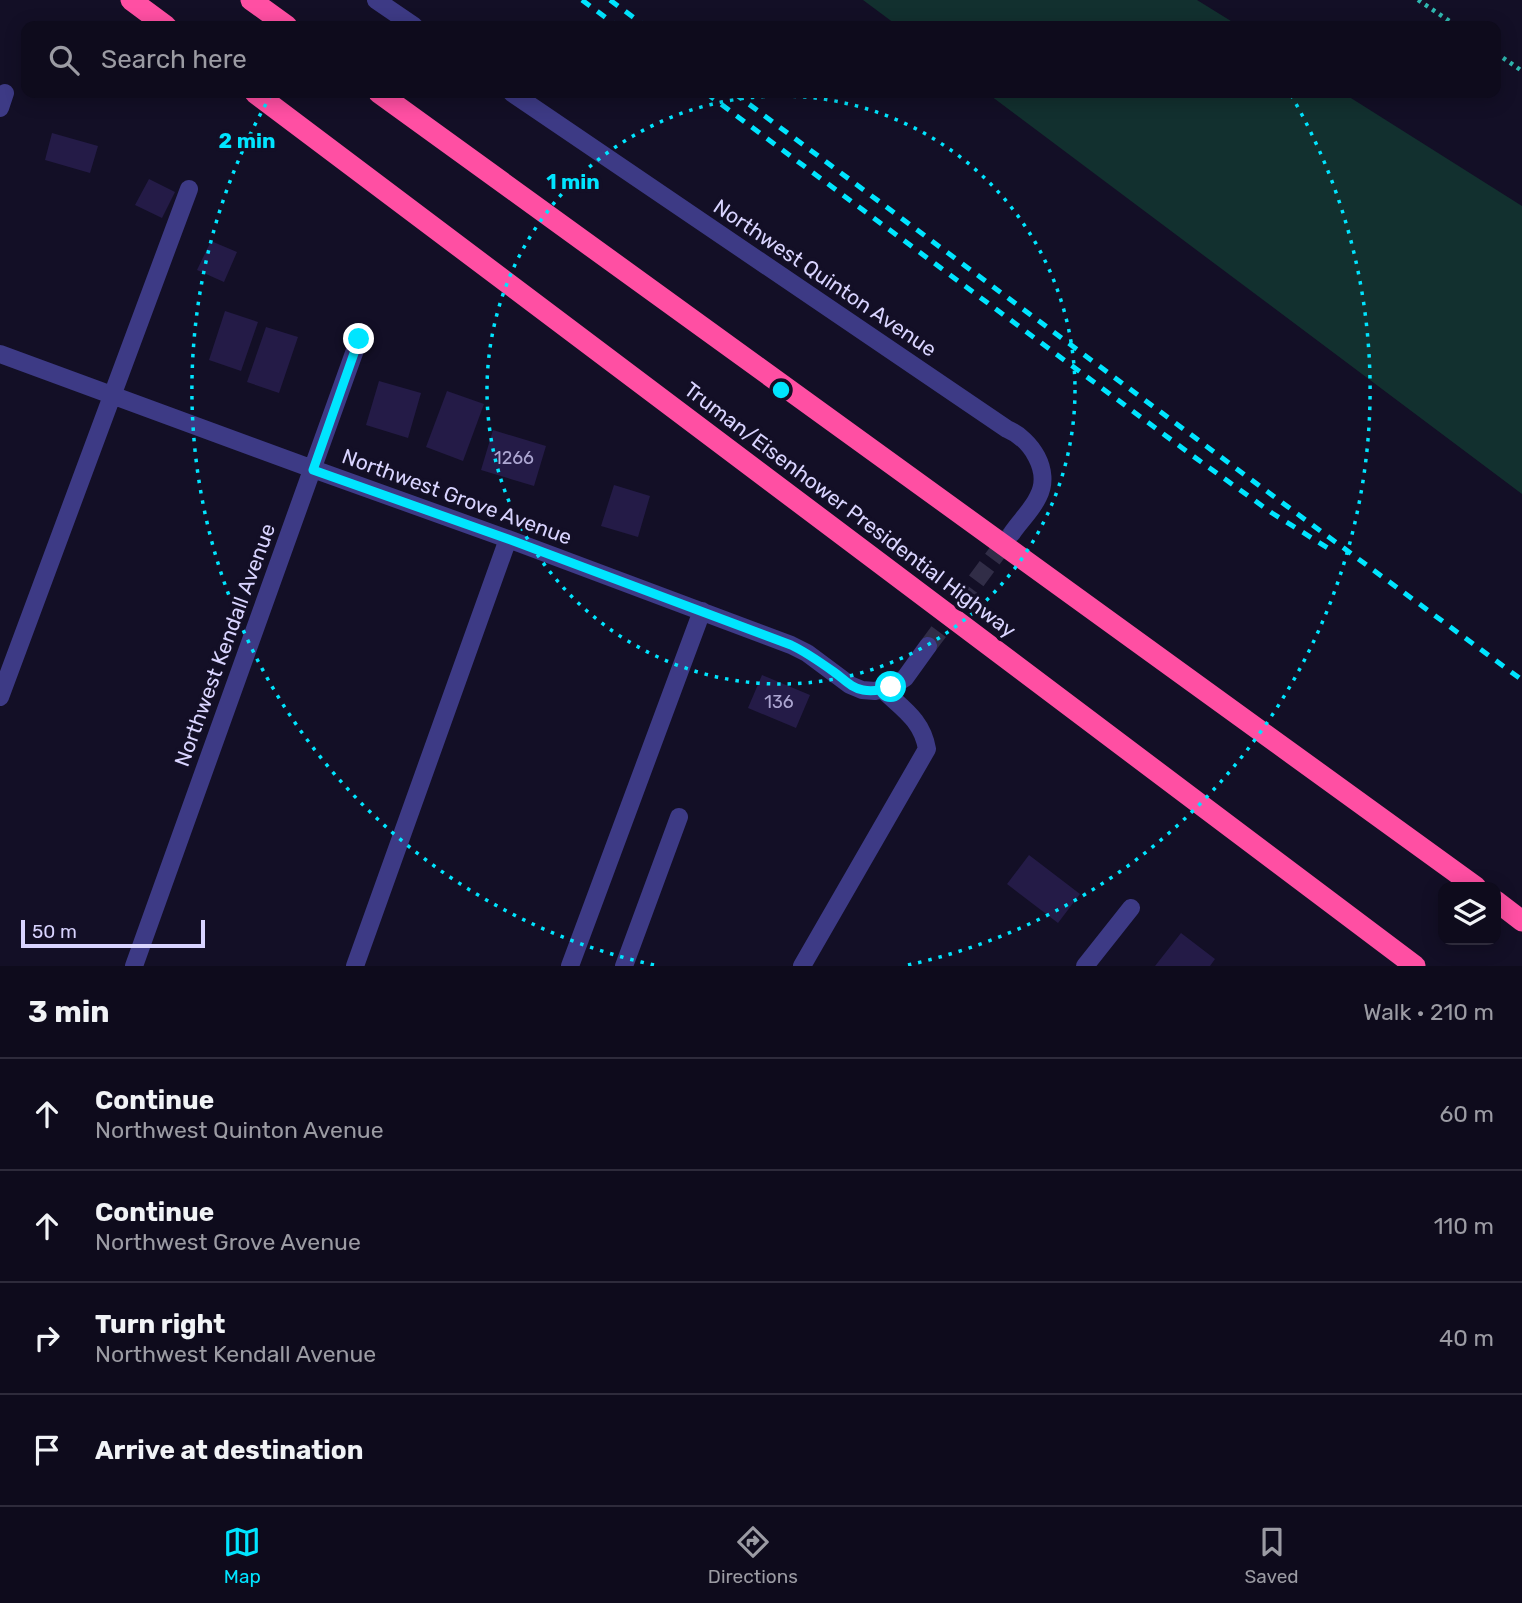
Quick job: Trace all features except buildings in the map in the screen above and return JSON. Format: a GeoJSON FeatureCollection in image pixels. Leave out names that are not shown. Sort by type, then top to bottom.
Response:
{"type":"FeatureCollection","features":[{"type":"Feature","properties":{"kind":"highway"},"geometry":{"type":"LineString","coordinates":[[131,0],[159,21]]}},
{"type":"Feature","properties":{"kind":"highway"},"geometry":{"type":"LineString","coordinates":[[251,0],[280,21]]}},
{"type":"Feature","properties":{"kind":"highway","name":"Truman/Eisenhower Presidential Highway"},"geometry":{"type":"LineString","coordinates":[[262,98],[1415,966]]}},
{"type":"Feature","properties":{"kind":"highway"},"geometry":{"type":"LineString","coordinates":[[386,98],[1469,882]]}},
{"type":"Feature","properties":{"kind":"highway"},"geometry":{"type":"LineString","coordinates":[[1501,905],[1522,920]]}},
{"type":"Feature","properties":{"kind":"street"},"geometry":{"type":"LineString","coordinates":[[376,0],[407,21]]}},
{"type":"Feature","properties":{"kind":"street","name":"Northwest Quinton Avenue"},"geometry":{"type":"LineString","coordinates":[[519,98],[1030,444],[1040,464],[1040,495],[1012,533]]}},
{"type":"Feature","properties":{"kind":"street"},"geometry":{"type":"LineString","coordinates":[[0,697],[189,189]]}},
{"type":"Feature","properties":{"kind":"street","name":"Northwest Kendall Avenue"},"geometry":{"type":"LineString","coordinates":[[134,966],[359,339]]}},
{"type":"Feature","properties":{"kind":"street","name":"Northwest Grove Avenue"},"geometry":{"type":"LineString","coordinates":[[0,354],[702,611]]}},
{"type":"Feature","properties":{"kind":"street"},"geometry":{"type":"LineString","coordinates":[[355,966],[508,539]]}},
{"type":"Feature","properties":{"kind":"street"},"geometry":{"type":"LineString","coordinates":[[570,966],[702,611],[799,649],[850,685],[862,690],[883,690],[905,678],[928,646]]}},
{"type":"Feature","properties":{"kind":"street"},"geometry":{"type":"LineString","coordinates":[[802,966],[927,749],[925,736],[917,722],[883,690]]}},
{"type":"Feature","properties":{"kind":"street"},"geometry":{"type":"LineString","coordinates":[[624,966],[679,817]]}},
{"type":"Feature","properties":{"kind":"street"},"geometry":{"type":"LineString","coordinates":[[1085,966],[1131,908]]}},
{"type":"Feature","properties":{"kind":"path"},"geometry":{"type":"LineString","coordinates":[[1418,0],[1450,21]]}},
{"type":"Feature","properties":{"kind":"path"},"geometry":{"type":"LineString","coordinates":[[1501,56],[1522,71]]}},
{"type":"Feature","properties":{"kind":"green space"},"geometry":{"type":"Polygon","coordinates":[[[863,0],[1197,0],[1231,21],[891,21],[863,0]]]}},
{"type":"Feature","properties":{"kind":"green space"},"geometry":{"type":"Polygon","coordinates":[[[994,98],[1351,98],[1522,206],[1522,494],[994,98]]]}},
{"type":"Feature","properties":{"kind":"tunnel"},"geometry":{"type":"LineString","coordinates":[[928,646],[1011,534]]}},
{"type":"Feature","properties":{"kind":"railway"},"geometry":{"type":"LineString","coordinates":[[582,0],[610,21]]}},
{"type":"Feature","properties":{"kind":"railway"},"geometry":{"type":"LineString","coordinates":[[610,0],[638,21]]}},
{"type":"Feature","properties":{"kind":"railway"},"geometry":{"type":"LineString","coordinates":[[713,98],[1193,456],[1272,513],[1331,550]]}},
{"type":"Feature","properties":{"kind":"railway"},"geometry":{"type":"LineString","coordinates":[[741,98],[1522,680]]}},
{"type":"Feature","properties":{"kind":"route"},"geometry":{"type":"LineString","coordinates":[[359,339],[313,470],[508,539],[791,645],[807,653],[850,685],[862,690],[875,691],[891,687]]}}]}
